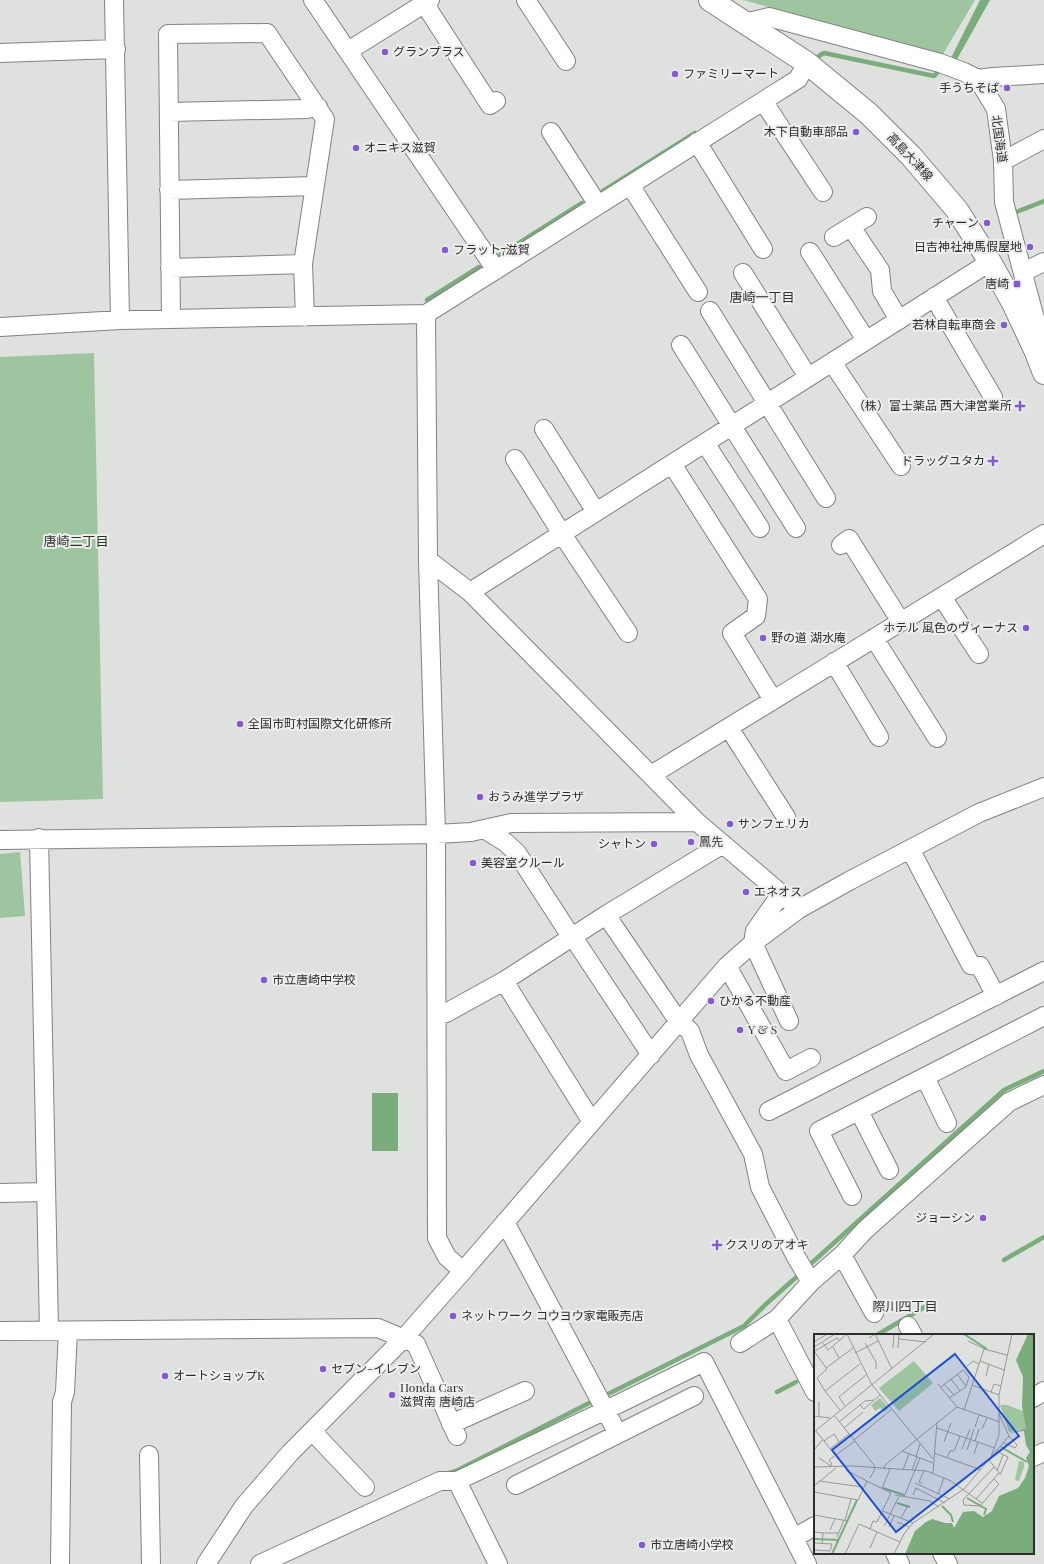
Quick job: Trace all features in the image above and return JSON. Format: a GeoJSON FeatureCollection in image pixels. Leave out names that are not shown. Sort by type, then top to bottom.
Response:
{"type":"FeatureCollection","features":[{"type":"Feature","properties":{"kind":"main road","name":"高島大津線"},"geometry":{"type":"LineString","coordinates":[[710,0],[808,64],[869,114],[911,156],[957,210],[990,262],[1041,348],[1044,373]]}},
{"type":"Feature","properties":{"kind":"street"},"geometry":{"type":"LineString","coordinates":[[114,0],[125,320]]}},
{"type":"Feature","properties":{"kind":"street"},"geometry":{"type":"LineString","coordinates":[[313,0],[496,270]]}},
{"type":"Feature","properties":{"kind":"street"},"geometry":{"type":"LineString","coordinates":[[526,0],[566,61]]}},
{"type":"Feature","properties":{"kind":"street"},"geometry":{"type":"LineString","coordinates":[[348,51],[427,2],[490,105],[496,101]]}},
{"type":"Feature","properties":{"kind":"street"},"geometry":{"type":"LineString","coordinates":[[744,23],[769,17],[940,63],[978,79],[1044,74]]}},
{"type":"Feature","properties":{"kind":"street"},"geometry":{"type":"LineString","coordinates":[[171,318],[168,34],[267,33],[325,119],[303,264],[305,317]]}},
{"type":"Feature","properties":{"kind":"street"},"geometry":{"type":"LineString","coordinates":[[0,53],[116,50]]}},
{"type":"Feature","properties":{"kind":"street"},"geometry":{"type":"LineString","coordinates":[[0,327],[171,318],[426,314],[798,79],[808,64]]}},
{"type":"Feature","properties":{"kind":"street","name":"北国海道"},"geometry":{"type":"LineString","coordinates":[[978,79],[996,110],[1003,161],[1004,202],[1023,272],[1041,348]]}},
{"type":"Feature","properties":{"kind":"street"},"geometry":{"type":"LineString","coordinates":[[763,100],[823,192]]}},
{"type":"Feature","properties":{"kind":"street"},"geometry":{"type":"LineString","coordinates":[[169,112],[318,108]]}},
{"type":"Feature","properties":{"kind":"street"},"geometry":{"type":"LineString","coordinates":[[551,132],[598,205]]}},
{"type":"Feature","properties":{"kind":"street"},"geometry":{"type":"LineString","coordinates":[[1003,161],[1044,138]]}},
{"type":"Feature","properties":{"kind":"street"},"geometry":{"type":"LineString","coordinates":[[697,142],[762,249]]}},
{"type":"Feature","properties":{"kind":"street"},"geometry":{"type":"LineString","coordinates":[[630,185],[698,292]]}},
{"type":"Feature","properties":{"kind":"street"},"geometry":{"type":"LineString","coordinates":[[170,190],[315,186]]}},
{"type":"Feature","properties":{"kind":"street"},"geometry":{"type":"LineString","coordinates":[[834,237],[867,216]]}},
{"type":"Feature","properties":{"kind":"street"},"geometry":{"type":"LineString","coordinates":[[851,227],[880,270],[882,292],[899,320]]}},
{"type":"Feature","properties":{"kind":"street"},"geometry":{"type":"LineString","coordinates":[[810,252],[866,340]]}},
{"type":"Feature","properties":{"kind":"street"},"geometry":{"type":"LineString","coordinates":[[470,592],[990,262]]}},
{"type":"Feature","properties":{"kind":"street"},"geometry":{"type":"LineString","coordinates":[[1023,272],[1044,262]]}},
{"type":"Feature","properties":{"kind":"street"},"geometry":{"type":"LineString","coordinates":[[170,268],[303,264]]}},
{"type":"Feature","properties":{"kind":"street"},"geometry":{"type":"LineString","coordinates":[[743,274],[808,377]]}},
{"type":"Feature","properties":{"kind":"street"},"geometry":{"type":"LineString","coordinates":[[934,298],[993,397]]}},
{"type":"Feature","properties":{"kind":"street"},"geometry":{"type":"LineString","coordinates":[[710,312],[826,498]]}},
{"type":"Feature","properties":{"kind":"street"},"geometry":{"type":"LineString","coordinates":[[426,314],[428,560],[436,834],[437,1238],[447,1256],[463,1271]]}},
{"type":"Feature","properties":{"kind":"street"},"geometry":{"type":"LineString","coordinates":[[682,345],[731,426],[796,528]]}},
{"type":"Feature","properties":{"kind":"street"},"geometry":{"type":"LineString","coordinates":[[832,362],[901,466]]}},
{"type":"Feature","properties":{"kind":"street"},"geometry":{"type":"LineString","coordinates":[[544,429],[596,512]]}},
{"type":"Feature","properties":{"kind":"street"},"geometry":{"type":"LineString","coordinates":[[705,443],[760,528]]}},
{"type":"Feature","properties":{"kind":"street"},"geometry":{"type":"LineString","coordinates":[[515,459],[562,534],[628,633]]}},
{"type":"Feature","properties":{"kind":"street"},"geometry":{"type":"LineString","coordinates":[[672,464],[758,599],[756,616],[732,633],[773,700]]}},
{"type":"Feature","properties":{"kind":"street"},"geometry":{"type":"LineString","coordinates":[[651,775],[1044,534]]}},
{"type":"Feature","properties":{"kind":"street"},"geometry":{"type":"LineString","coordinates":[[841,545],[849,539],[901,622]]}},
{"type":"Feature","properties":{"kind":"street"},"geometry":{"type":"LineString","coordinates":[[428,560],[470,592],[697,822],[799,909]]}},
{"type":"Feature","properties":{"kind":"street"},"geometry":{"type":"LineString","coordinates":[[942,597],[979,654]]}},
{"type":"Feature","properties":{"kind":"street"},"geometry":{"type":"LineString","coordinates":[[874,638],[937,738]]}},
{"type":"Feature","properties":{"kind":"street"},"geometry":{"type":"LineString","coordinates":[[834,662],[879,737]]}},
{"type":"Feature","properties":{"kind":"street"},"geometry":{"type":"LineString","coordinates":[[729,728],[786,817]]}},
{"type":"Feature","properties":{"kind":"street"},"geometry":{"type":"LineString","coordinates":[[206,1564],[244,1506],[290,1453],[404,1338],[727,966],[753,943],[799,909],[978,813],[1044,787]]}},
{"type":"Feature","properties":{"kind":"street"},"geometry":{"type":"LineString","coordinates":[[0,840],[39,838],[436,834],[471,832],[512,823],[697,822]]}},
{"type":"Feature","properties":{"kind":"street"},"geometry":{"type":"LineString","coordinates":[[484,829],[505,842],[517,853],[651,1055]]}},
{"type":"Feature","properties":{"kind":"street"},"geometry":{"type":"LineString","coordinates":[[39,838],[49,1331]]}},
{"type":"Feature","properties":{"kind":"street"},"geometry":{"type":"LineString","coordinates":[[436,1016],[446,1014],[504,981],[573,938],[606,915],[723,844]]}},
{"type":"Feature","properties":{"kind":"street"},"geometry":{"type":"LineString","coordinates":[[910,849],[971,965],[980,966],[996,996]]}},
{"type":"Feature","properties":{"kind":"street"},"geometry":{"type":"LineString","coordinates":[[781,894],[755,931],[753,943],[789,1021]]}},
{"type":"Feature","properties":{"kind":"street"},"geometry":{"type":"LineString","coordinates":[[606,915],[679,1022],[690,1031],[699,1055],[753,1154],[760,1187],[810,1280]]}},
{"type":"Feature","properties":{"kind":"street"},"geometry":{"type":"LineString","coordinates":[[727,966],[786,1071],[811,1058]]}},
{"type":"Feature","properties":{"kind":"street"},"geometry":{"type":"LineString","coordinates":[[769,1111],[996,996],[1044,970]]}},
{"type":"Feature","properties":{"kind":"street"},"geometry":{"type":"LineString","coordinates":[[504,981],[592,1122]]}},
{"type":"Feature","properties":{"kind":"street"},"geometry":{"type":"LineString","coordinates":[[852,1196],[819,1131],[1044,1016]]}},
{"type":"Feature","properties":{"kind":"street"},"geometry":{"type":"LineString","coordinates":[[925,1077],[947,1123]]}},
{"type":"Feature","properties":{"kind":"street"},"geometry":{"type":"LineString","coordinates":[[740,1343],[777,1319],[810,1280],[842,1255],[865,1230],[1009,1102],[1044,1085]]}},
{"type":"Feature","properties":{"kind":"street"},"geometry":{"type":"LineString","coordinates":[[859,1110],[889,1170]]}},
{"type":"Feature","properties":{"kind":"street"},"geometry":{"type":"LineString","coordinates":[[0,1193],[46,1192]]}},
{"type":"Feature","properties":{"kind":"street"},"geometry":{"type":"LineString","coordinates":[[505,1222],[606,1408],[618,1434]]}},
{"type":"Feature","properties":{"kind":"street"},"geometry":{"type":"LineString","coordinates":[[842,1255],[874,1313]]}},
{"type":"Feature","properties":{"kind":"street"},"geometry":{"type":"LineString","coordinates":[[777,1319],[814,1390]]}},
{"type":"Feature","properties":{"kind":"street"},"geometry":{"type":"LineString","coordinates":[[0,1331],[378,1328],[416,1344],[454,1430],[525,1391]]}},
{"type":"Feature","properties":{"kind":"street"},"geometry":{"type":"LineString","coordinates":[[60,1564],[62,1402],[65,1392],[68,1331]]}},
{"type":"Feature","properties":{"kind":"street"},"geometry":{"type":"LineString","coordinates":[[260,1564],[440,1481],[452,1481],[704,1362],[807,1564]]}},
{"type":"Feature","properties":{"kind":"street"},"geometry":{"type":"LineString","coordinates":[[1034,1397],[1044,1391]]}},
{"type":"Feature","properties":{"kind":"street"},"geometry":{"type":"LineString","coordinates":[[516,1485],[694,1396]]}},
{"type":"Feature","properties":{"kind":"street"},"geometry":{"type":"LineString","coordinates":[[312,1431],[365,1487]]}},
{"type":"Feature","properties":{"kind":"street"},"geometry":{"type":"LineString","coordinates":[[1034,1457],[1044,1452]]}},
{"type":"Feature","properties":{"kind":"street"},"geometry":{"type":"LineString","coordinates":[[149,1455],[151,1564]]}},
{"type":"Feature","properties":{"kind":"street"},"geometry":{"type":"LineString","coordinates":[[452,1481],[491,1562]]}},
{"type":"Feature","properties":{"kind":"street"},"geometry":{"type":"LineString","coordinates":[[794,1538],[814,1527]]}},
{"type":"Feature","properties":{"kind":"street"},"geometry":{"type":"LineString","coordinates":[[895,1554],[900,1564]]}},
{"type":"Feature","properties":{"kind":"street"},"geometry":{"type":"LineString","coordinates":[[943,1554],[948,1564]]}},
{"type":"Feature","properties":{"kind":"shaded area"},"geometry":{"type":"Polygon","coordinates":[[[743,0],[975,0],[943,54],[743,0]]]}},
{"type":"Feature","properties":{"kind":"shaded area"},"geometry":{"type":"Polygon","coordinates":[[[980,0],[990,0],[956,61],[951,58],[980,0]]]}},
{"type":"Feature","properties":{"kind":"shaded area"},"geometry":{"type":"Polygon","coordinates":[[[94,353],[103,799],[0,802],[0,357],[94,353]]]}},
{"type":"Feature","properties":{"kind":"shaded area"},"geometry":{"type":"Polygon","coordinates":[[[20,852],[25,916],[0,918],[0,854],[20,852]]]}},
{"type":"Feature","properties":{"kind":"shaded area"},"geometry":{"type":"Polygon","coordinates":[[[372,1093],[398,1093],[398,1151],[372,1151],[372,1093]]]}},
{"type":"Feature","properties":{"kind":"waterway"},"geometry":{"type":"LineString","coordinates":[[819,56],[824,53],[934,76],[937,73]]}},
{"type":"Feature","properties":{"kind":"waterway"},"geometry":{"type":"LineString","coordinates":[[603,191],[695,133]]}},
{"type":"Feature","properties":{"kind":"waterway"},"geometry":{"type":"LineString","coordinates":[[1014,213],[1044,201]]}},
{"type":"Feature","properties":{"kind":"waterway"},"geometry":{"type":"LineString","coordinates":[[500,255],[582,203]]}},
{"type":"Feature","properties":{"kind":"waterway"},"geometry":{"type":"LineString","coordinates":[[427,300],[479,267]]}},
{"type":"Feature","properties":{"kind":"waterway"},"geometry":{"type":"LineString","coordinates":[[806,1268],[1004,1090],[1044,1071]]}},
{"type":"Feature","properties":{"kind":"waterway"},"geometry":{"type":"LineString","coordinates":[[1004,1260],[1044,1237]]}},
{"type":"Feature","properties":{"kind":"waterway"},"geometry":{"type":"LineString","coordinates":[[602,1397],[744,1326],[801,1273]]}},
{"type":"Feature","properties":{"kind":"waterway"},"geometry":{"type":"LineString","coordinates":[[879,1334],[933,1302]]}},
{"type":"Feature","properties":{"kind":"waterway"},"geometry":{"type":"LineString","coordinates":[[777,1392],[796,1382]]}},
{"type":"Feature","properties":{"kind":"waterway"},"geometry":{"type":"LineString","coordinates":[[446,1474],[456,1471],[595,1400]]}},
{"type":"Feature","properties":{"kind":"place","name":"グランプラス"},"geometry":{"type":"Point","coordinates":[385,52]}},
{"type":"Feature","properties":{"kind":"place","name":"ファミリーマート"},"geometry":{"type":"Point","coordinates":[675,74]}},
{"type":"Feature","properties":{"kind":"place","name":"手うちそば"},"geometry":{"type":"Point","coordinates":[1007,88]}},
{"type":"Feature","properties":{"kind":"place","name":"木下自動車部品"},"geometry":{"type":"Point","coordinates":[856,132]}},
{"type":"Feature","properties":{"kind":"place","name":"オニキス滋賀"},"geometry":{"type":"Point","coordinates":[356,148]}},
{"type":"Feature","properties":{"kind":"place","name":"チャーン"},"geometry":{"type":"Point","coordinates":[987,223]}},
{"type":"Feature","properties":{"kind":"place","name":"日吉神社神馬假屋地"},"geometry":{"type":"Point","coordinates":[1030,247]}},
{"type":"Feature","properties":{"kind":"place","name":"フラット7滋賀"},"geometry":{"type":"Point","coordinates":[445,250]}},
{"type":"Feature","properties":{"kind":"place","name":"唐崎"},"geometry":{"type":"Point","coordinates":[1017,284]}},
{"type":"Feature","properties":{"kind":"place","name":"若林自転車商会"},"geometry":{"type":"Point","coordinates":[1004,325]}},
{"type":"Feature","properties":{"kind":"place","name":"（株）富士薬品 西大津営業所"},"geometry":{"type":"Point","coordinates":[1020,406]}},
{"type":"Feature","properties":{"kind":"place","name":"ドラッグユタカ"},"geometry":{"type":"Point","coordinates":[993,461]}},
{"type":"Feature","properties":{"kind":"place","name":"ホテル 風色のヴィーナス"},"geometry":{"type":"Point","coordinates":[1026,628]}},
{"type":"Feature","properties":{"kind":"place","name":"野の道 湖水庵"},"geometry":{"type":"Point","coordinates":[763,638]}},
{"type":"Feature","properties":{"kind":"place","name":"全国市町村国際文化研修所"},"geometry":{"type":"Point","coordinates":[240,724]}},
{"type":"Feature","properties":{"kind":"place","name":"おうみ進学プラザ"},"geometry":{"type":"Point","coordinates":[480,797]}},
{"type":"Feature","properties":{"kind":"place","name":"サンフェリカ"},"geometry":{"type":"Point","coordinates":[730,824]}},
{"type":"Feature","properties":{"kind":"place","name":"鳳先"},"geometry":{"type":"Point","coordinates":[691,842]}},
{"type":"Feature","properties":{"kind":"place","name":"シャトン"},"geometry":{"type":"Point","coordinates":[654,844]}},
{"type":"Feature","properties":{"kind":"place","name":"美容室クルール"},"geometry":{"type":"Point","coordinates":[473,863]}},
{"type":"Feature","properties":{"kind":"place","name":"エネオス"},"geometry":{"type":"Point","coordinates":[746,892]}},
{"type":"Feature","properties":{"kind":"place","name":"市立唐崎中学校"},"geometry":{"type":"Point","coordinates":[264,980]}},
{"type":"Feature","properties":{"kind":"place","name":"ひかる不動産"},"geometry":{"type":"Point","coordinates":[711,1001]}},
{"type":"Feature","properties":{"kind":"place","name":"Y & S"},"geometry":{"type":"Point","coordinates":[740,1030]}},
{"type":"Feature","properties":{"kind":"place","name":"ジョーシン"},"geometry":{"type":"Point","coordinates":[983,1218]}},
{"type":"Feature","properties":{"kind":"place","name":"クスリのアオキ"},"geometry":{"type":"Point","coordinates":[717,1245]}},
{"type":"Feature","properties":{"kind":"place","name":"ネットワーク コウヨウ家電販売店"},"geometry":{"type":"Point","coordinates":[453,1316]}},
{"type":"Feature","properties":{"kind":"place","name":"セブン-イレブン"},"geometry":{"type":"Point","coordinates":[323,1369]}},
{"type":"Feature","properties":{"kind":"place","name":"オートショップK"},"geometry":{"type":"Point","coordinates":[165,1376]}},
{"type":"Feature","properties":{"kind":"place","name":"Honda Cars 滋賀南 唐崎店"},"geometry":{"type":"Point","coordinates":[392,1395]}},
{"type":"Feature","properties":{"kind":"place","name":"市立唐崎小学校"},"geometry":{"type":"Point","coordinates":[642,1545]}},
{"type":"Feature","properties":{"kind":"district","name":"唐崎一丁目"},"geometry":{"type":"Point","coordinates":[762,297]}},
{"type":"Feature","properties":{"kind":"district","name":"唐崎二丁目"},"geometry":{"type":"Point","coordinates":[76,541]}},
{"type":"Feature","properties":{"kind":"district","name":"際川四丁目"},"geometry":{"type":"Point","coordinates":[905,1306]}}]}
